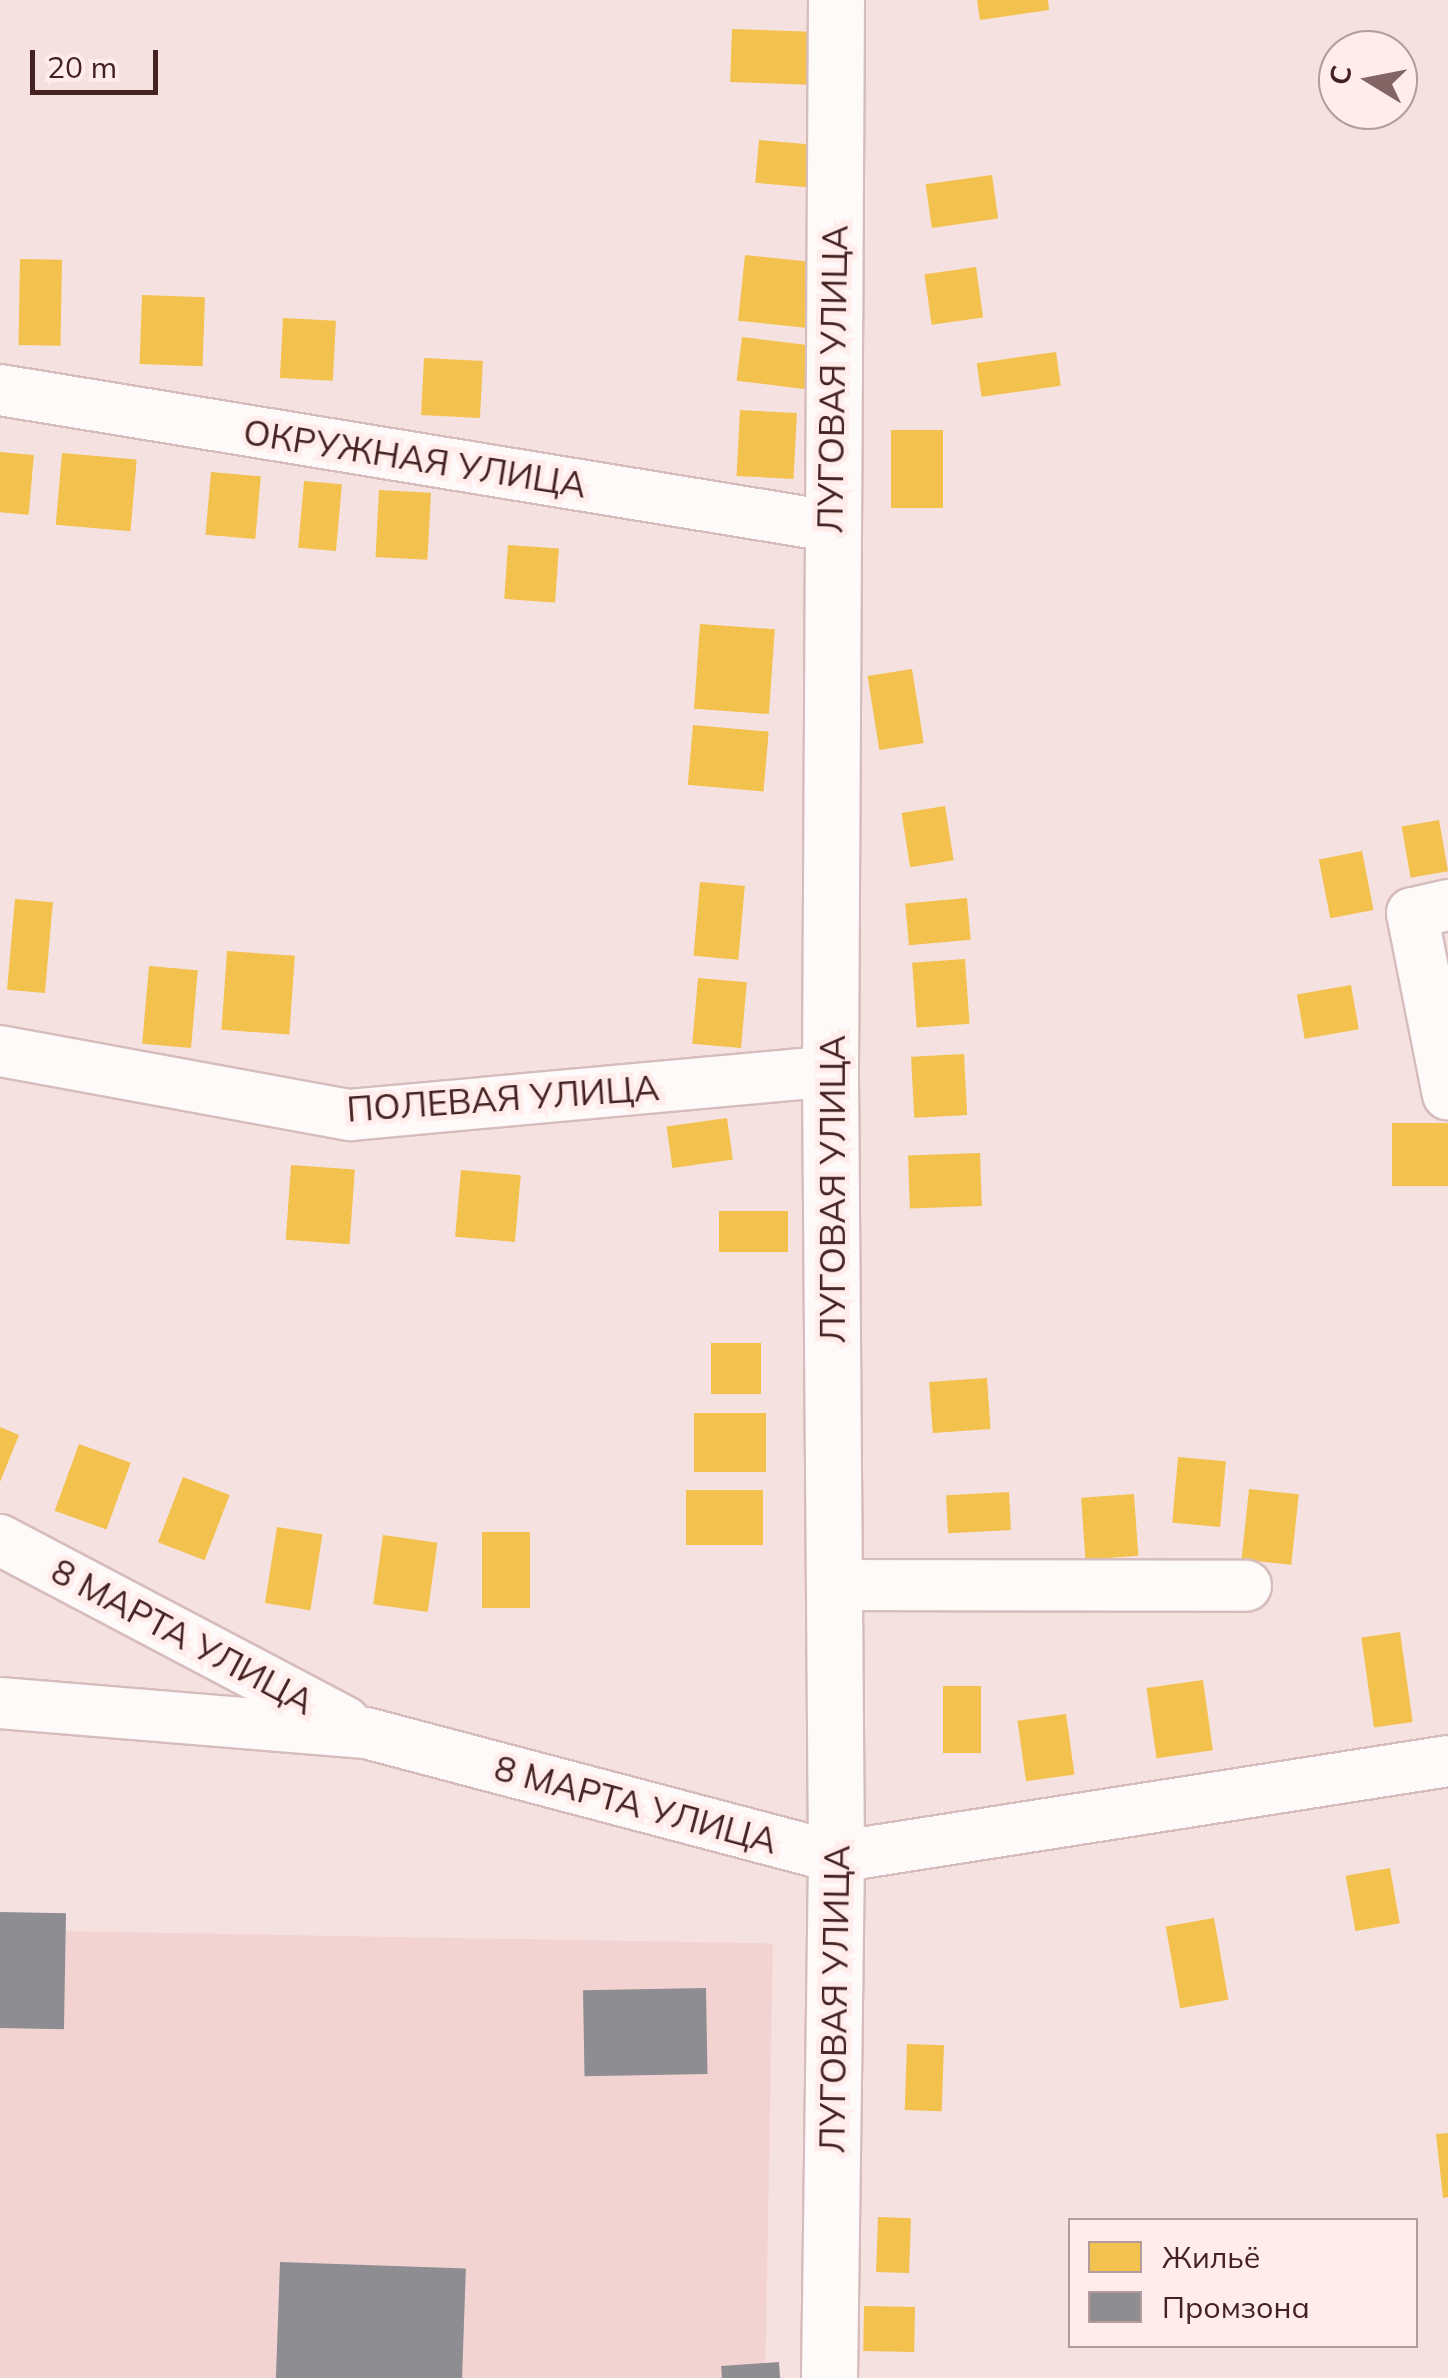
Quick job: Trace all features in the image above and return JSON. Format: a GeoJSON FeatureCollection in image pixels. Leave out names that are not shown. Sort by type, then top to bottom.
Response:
{"type":"FeatureCollection","features":[{"type":"Feature","properties":{"kind":"street","name":"ЛУГОВАЯ УЛИЦА"},"geometry":{"type":"LineString","coordinates":[[829,2378],[836,1857],[830,526],[836,0]]}},
{"type":"Feature","properties":{"kind":"street","name":"ОКРУЖНАЯ УЛИЦА"},"geometry":{"type":"LineString","coordinates":[[0,390],[830,526]]}},
{"type":"Feature","properties":{"kind":"street"},"geometry":{"type":"LineString","coordinates":[[1448,906],[1412,913],[1448,1094]]}},
{"type":"Feature","properties":{"kind":"street","name":"ПОЛЕВАЯ УЛИЦА"},"geometry":{"type":"LineString","coordinates":[[0,1050],[350,1116],[830,1070]]}},
{"type":"Feature","properties":{"kind":"street","name":"8 МАРТА УЛИЦА"},"geometry":{"type":"LineString","coordinates":[[0,1540],[366,1733]]}},
{"type":"Feature","properties":{"kind":"street"},"geometry":{"type":"LineString","coordinates":[[835,1585],[1246,1586]]}},
{"type":"Feature","properties":{"kind":"street","name":"8 МАРТА УЛИЦА"},"geometry":{"type":"LineString","coordinates":[[0,1703],[366,1733],[836,1857],[1448,1762]]}},
{"type":"Feature","properties":{"kind":"shaded area"},"geometry":{"type":"Polygon","coordinates":[[[0,1930],[773,1943],[765,2378],[0,2378],[0,1930]]]}},
{"type":"Feature","properties":{"kind":"building: Жильё"},"geometry":{"type":"Polygon","coordinates":[[[977,0],[1048,0],[1049,10],[980,20],[977,0]]]}},
{"type":"Feature","properties":{"kind":"building: Жильё"},"geometry":{"type":"Polygon","coordinates":[[[732,29],[810,32],[808,85],[730,82],[732,29]]]}},
{"type":"Feature","properties":{"kind":"building: Жильё"},"geometry":{"type":"Polygon","coordinates":[[[759,140],[811,145],[807,187],[755,183],[759,140]]]}},
{"type":"Feature","properties":{"kind":"building: Жильё"},"geometry":{"type":"Polygon","coordinates":[[[992,175],[998,219],[932,228],[926,184],[992,175]]]}},
{"type":"Feature","properties":{"kind":"building: Жильё"},"geometry":{"type":"Polygon","coordinates":[[[745,255],[812,262],[805,328],[738,321],[745,255]]]}},
{"type":"Feature","properties":{"kind":"building: Жильё"},"geometry":{"type":"Polygon","coordinates":[[[20,259],[62,260],[60,346],[18,345],[20,259]]]}},
{"type":"Feature","properties":{"kind":"building: Жильё"},"geometry":{"type":"Polygon","coordinates":[[[976,267],[983,318],[932,325],[925,274],[976,267]]]}},
{"type":"Feature","properties":{"kind":"building: Жильё"},"geometry":{"type":"Polygon","coordinates":[[[142,295],[205,297],[203,366],[140,364],[142,295]]]}},
{"type":"Feature","properties":{"kind":"building: Жильё"},"geometry":{"type":"Polygon","coordinates":[[[283,318],[336,321],[333,381],[280,378],[283,318]]]}},
{"type":"Feature","properties":{"kind":"building: Жильё"},"geometry":{"type":"Polygon","coordinates":[[[742,337],[811,346],[806,389],[737,381],[742,337]]]}},
{"type":"Feature","properties":{"kind":"building: Жильё"},"geometry":{"type":"Polygon","coordinates":[[[1056,352],[1061,386],[982,397],[977,363],[1056,352]]]}},
{"type":"Feature","properties":{"kind":"building: Жильё"},"geometry":{"type":"Polygon","coordinates":[[[424,358],[483,361],[480,418],[421,415],[424,358]]]}},
{"type":"Feature","properties":{"kind":"building: Жильё"},"geometry":{"type":"Polygon","coordinates":[[[740,410],[797,413],[793,479],[737,476],[740,410]]]}},
{"type":"Feature","properties":{"kind":"building: Жильё"},"geometry":{"type":"Polygon","coordinates":[[[891,430],[943,430],[943,508],[891,508],[891,430]]]}},
{"type":"Feature","properties":{"kind":"building: Жильё"},"geometry":{"type":"Polygon","coordinates":[[[0,452],[34,455],[29,515],[0,512],[0,452]]]}},
{"type":"Feature","properties":{"kind":"building: Жильё"},"geometry":{"type":"Polygon","coordinates":[[[62,453],[137,460],[130,531],[56,525],[62,453]]]}},
{"type":"Feature","properties":{"kind":"building: Жильё"},"geometry":{"type":"Polygon","coordinates":[[[211,472],[261,476],[255,539],[206,535],[211,472]]]}},
{"type":"Feature","properties":{"kind":"building: Жильё"},"geometry":{"type":"Polygon","coordinates":[[[304,481],[342,484],[336,551],[298,548],[304,481]]]}},
{"type":"Feature","properties":{"kind":"building: Жильё"},"geometry":{"type":"Polygon","coordinates":[[[379,490],[431,493],[427,560],[375,557],[379,490]]]}},
{"type":"Feature","properties":{"kind":"building: Жильё"},"geometry":{"type":"Polygon","coordinates":[[[508,545],[559,549],[555,602],[504,599],[508,545]]]}},
{"type":"Feature","properties":{"kind":"building: Жильё"},"geometry":{"type":"Polygon","coordinates":[[[700,624],[775,629],[769,714],[694,709],[700,624]]]}},
{"type":"Feature","properties":{"kind":"building: Жильё"},"geometry":{"type":"Polygon","coordinates":[[[912,669],[924,743],[879,750],[868,676],[912,669]]]}},
{"type":"Feature","properties":{"kind":"building: Жильё"},"geometry":{"type":"Polygon","coordinates":[[[693,725],[769,732],[763,791],[688,785],[693,725]]]}},
{"type":"Feature","properties":{"kind":"building: Жильё"},"geometry":{"type":"Polygon","coordinates":[[[945,806],[954,860],[910,867],[902,813],[945,806]]]}},
{"type":"Feature","properties":{"kind":"building: Жильё"},"geometry":{"type":"Polygon","coordinates":[[[1439,820],[1448,871],[1411,878],[1402,827],[1439,820]]]}},
{"type":"Feature","properties":{"kind":"building: Жильё"},"geometry":{"type":"Polygon","coordinates":[[[1362,851],[1373,910],[1330,918],[1319,859],[1362,851]]]}},
{"type":"Feature","properties":{"kind":"building: Жильё"},"geometry":{"type":"Polygon","coordinates":[[[700,882],[745,886],[738,960],[694,956],[700,882]]]}},
{"type":"Feature","properties":{"kind":"building: Жильё"},"geometry":{"type":"Polygon","coordinates":[[[967,898],[971,940],[909,945],[905,903],[967,898]]]}},
{"type":"Feature","properties":{"kind":"building: Жильё"},"geometry":{"type":"Polygon","coordinates":[[[15,899],[53,902],[45,993],[7,990],[15,899]]]}},
{"type":"Feature","properties":{"kind":"building: Жильё"},"geometry":{"type":"Polygon","coordinates":[[[227,951],[295,956],[289,1035],[221,1030],[227,951]]]}},
{"type":"Feature","properties":{"kind":"building: Жильё"},"geometry":{"type":"Polygon","coordinates":[[[965,959],[970,1024],[917,1028],[912,963],[965,959]]]}},
{"type":"Feature","properties":{"kind":"building: Жильё"},"geometry":{"type":"Polygon","coordinates":[[[149,966],[198,970],[191,1048],[142,1044],[149,966]]]}},
{"type":"Feature","properties":{"kind":"building: Жильё"},"geometry":{"type":"Polygon","coordinates":[[[698,978],[747,982],[741,1048],[692,1044],[698,978]]]}},
{"type":"Feature","properties":{"kind":"building: Жильё"},"geometry":{"type":"Polygon","coordinates":[[[1351,985],[1359,1029],[1305,1039],[1297,995],[1351,985]]]}},
{"type":"Feature","properties":{"kind":"building: Жильё"},"geometry":{"type":"Polygon","coordinates":[[[964,1054],[967,1115],[914,1118],[911,1057],[964,1054]]]}},
{"type":"Feature","properties":{"kind":"building: Жильё"},"geometry":{"type":"Polygon","coordinates":[[[727,1118],[733,1160],[672,1168],[667,1126],[727,1118]]]}},
{"type":"Feature","properties":{"kind":"building: Жильё"},"geometry":{"type":"Polygon","coordinates":[[[1392,1123],[1448,1123],[1448,1186],[1392,1186],[1392,1123]]]}},
{"type":"Feature","properties":{"kind":"building: Жильё"},"geometry":{"type":"Polygon","coordinates":[[[980,1153],[982,1206],[910,1208],[908,1156],[980,1153]]]}},
{"type":"Feature","properties":{"kind":"building: Жильё"},"geometry":{"type":"Polygon","coordinates":[[[291,1165],[355,1169],[350,1244],[286,1240],[291,1165]]]}},
{"type":"Feature","properties":{"kind":"building: Жильё"},"geometry":{"type":"Polygon","coordinates":[[[461,1170],[521,1175],[515,1242],[455,1237],[461,1170]]]}},
{"type":"Feature","properties":{"kind":"building: Жильё"},"geometry":{"type":"Polygon","coordinates":[[[719,1211],[788,1211],[788,1252],[719,1252],[719,1211]]]}},
{"type":"Feature","properties":{"kind":"building: Жильё"},"geometry":{"type":"Polygon","coordinates":[[[711,1343],[761,1343],[761,1394],[711,1394],[711,1343]]]}},
{"type":"Feature","properties":{"kind":"building: Жильё"},"geometry":{"type":"Polygon","coordinates":[[[987,1378],[991,1429],[933,1433],[929,1382],[987,1378]]]}},
{"type":"Feature","properties":{"kind":"building: Жильё"},"geometry":{"type":"Polygon","coordinates":[[[694,1413],[766,1413],[766,1472],[694,1472],[694,1413]]]}},
{"type":"Feature","properties":{"kind":"building: Жильё"},"geometry":{"type":"Polygon","coordinates":[[[0,1427],[19,1435],[0,1482],[0,1427]]]}},
{"type":"Feature","properties":{"kind":"building: Жильё"},"geometry":{"type":"Polygon","coordinates":[[[79,1444],[131,1463],[106,1530],[55,1511],[79,1444]]]}},
{"type":"Feature","properties":{"kind":"building: Жильё"},"geometry":{"type":"Polygon","coordinates":[[[1178,1457],[1226,1461],[1220,1527],[1172,1523],[1178,1457]]]}},
{"type":"Feature","properties":{"kind":"building: Жильё"},"geometry":{"type":"Polygon","coordinates":[[[183,1477],[230,1495],[205,1560],[158,1542],[183,1477]]]}},
{"type":"Feature","properties":{"kind":"building: Жильё"},"geometry":{"type":"Polygon","coordinates":[[[1249,1489],[1299,1494],[1291,1565],[1242,1560],[1249,1489]]]}},
{"type":"Feature","properties":{"kind":"building: Жильё"},"geometry":{"type":"Polygon","coordinates":[[[686,1490],[763,1490],[763,1545],[686,1545],[686,1490]]]}},
{"type":"Feature","properties":{"kind":"building: Жильё"},"geometry":{"type":"Polygon","coordinates":[[[1009,1492],[1011,1530],[948,1533],[946,1495],[1009,1492]]]}},
{"type":"Feature","properties":{"kind":"building: Жильё"},"geometry":{"type":"Polygon","coordinates":[[[1134,1494],[1138,1556],[1085,1560],[1081,1498],[1134,1494]]]}},
{"type":"Feature","properties":{"kind":"building: Жильё"},"geometry":{"type":"Polygon","coordinates":[[[277,1527],[322,1534],[310,1610],[265,1603],[277,1527]]]}},
{"type":"Feature","properties":{"kind":"building: Жильё"},"geometry":{"type":"Polygon","coordinates":[[[482,1532],[530,1532],[530,1608],[482,1608],[482,1532]]]}},
{"type":"Feature","properties":{"kind":"building: Жильё"},"geometry":{"type":"Polygon","coordinates":[[[383,1535],[437,1543],[428,1612],[373,1604],[383,1535]]]}},
{"type":"Feature","properties":{"kind":"building: Жильё"},"geometry":{"type":"Polygon","coordinates":[[[1400,1632],[1413,1722],[1374,1728],[1361,1637],[1400,1632]]]}},
{"type":"Feature","properties":{"kind":"building: Жильё"},"geometry":{"type":"Polygon","coordinates":[[[1203,1680],[1213,1750],[1156,1758],[1147,1688],[1203,1680]]]}},
{"type":"Feature","properties":{"kind":"building: Жильё"},"geometry":{"type":"Polygon","coordinates":[[[943,1686],[981,1686],[981,1753],[943,1753],[943,1686]]]}},
{"type":"Feature","properties":{"kind":"building: Жильё"},"geometry":{"type":"Polygon","coordinates":[[[1066,1714],[1074,1774],[1026,1781],[1017,1721],[1066,1714]]]}},
{"type":"Feature","properties":{"kind":"building: Жильё"},"geometry":{"type":"Polygon","coordinates":[[[1390,1868],[1400,1923],[1355,1931],[1346,1876],[1390,1868]]]}},
{"type":"Feature","properties":{"kind":"building: Жильё"},"geometry":{"type":"Polygon","coordinates":[[[1214,1918],[1228,2000],[1180,2008],[1166,1927],[1214,1918]]]}},
{"type":"Feature","properties":{"kind":"building: Жильё"},"geometry":{"type":"Polygon","coordinates":[[[907,2044],[944,2045],[942,2111],[905,2110],[907,2044]]]}},
{"type":"Feature","properties":{"kind":"building: Жильё"},"geometry":{"type":"Polygon","coordinates":[[[1448,2133],[1448,2197],[1443,2198],[1436,2134],[1448,2133]]]}},
{"type":"Feature","properties":{"kind":"building: Жильё"},"geometry":{"type":"Polygon","coordinates":[[[878,2217],[911,2218],[909,2273],[876,2272],[878,2217]]]}},
{"type":"Feature","properties":{"kind":"building: Жильё"},"geometry":{"type":"Polygon","coordinates":[[[864,2306],[915,2307],[914,2352],[863,2351],[864,2306]]]}},
{"type":"Feature","properties":{"kind":"building: Промзона"},"geometry":{"type":"Polygon","coordinates":[[[0,1912],[66,1913],[64,2029],[0,2028],[0,1912]]]}},
{"type":"Feature","properties":{"kind":"building: Промзона"},"geometry":{"type":"Polygon","coordinates":[[[706,1988],[708,2074],[585,2076],[583,1990],[706,1988]]]}},
{"type":"Feature","properties":{"kind":"building: Промзона"},"geometry":{"type":"Polygon","coordinates":[[[280,2262],[466,2268],[462,2378],[276,2378],[280,2262]]]}},
{"type":"Feature","properties":{"kind":"building: Промзона"},"geometry":{"type":"Polygon","coordinates":[[[779,2362],[780,2378],[722,2378],[721,2366],[779,2362]]]}}]}
